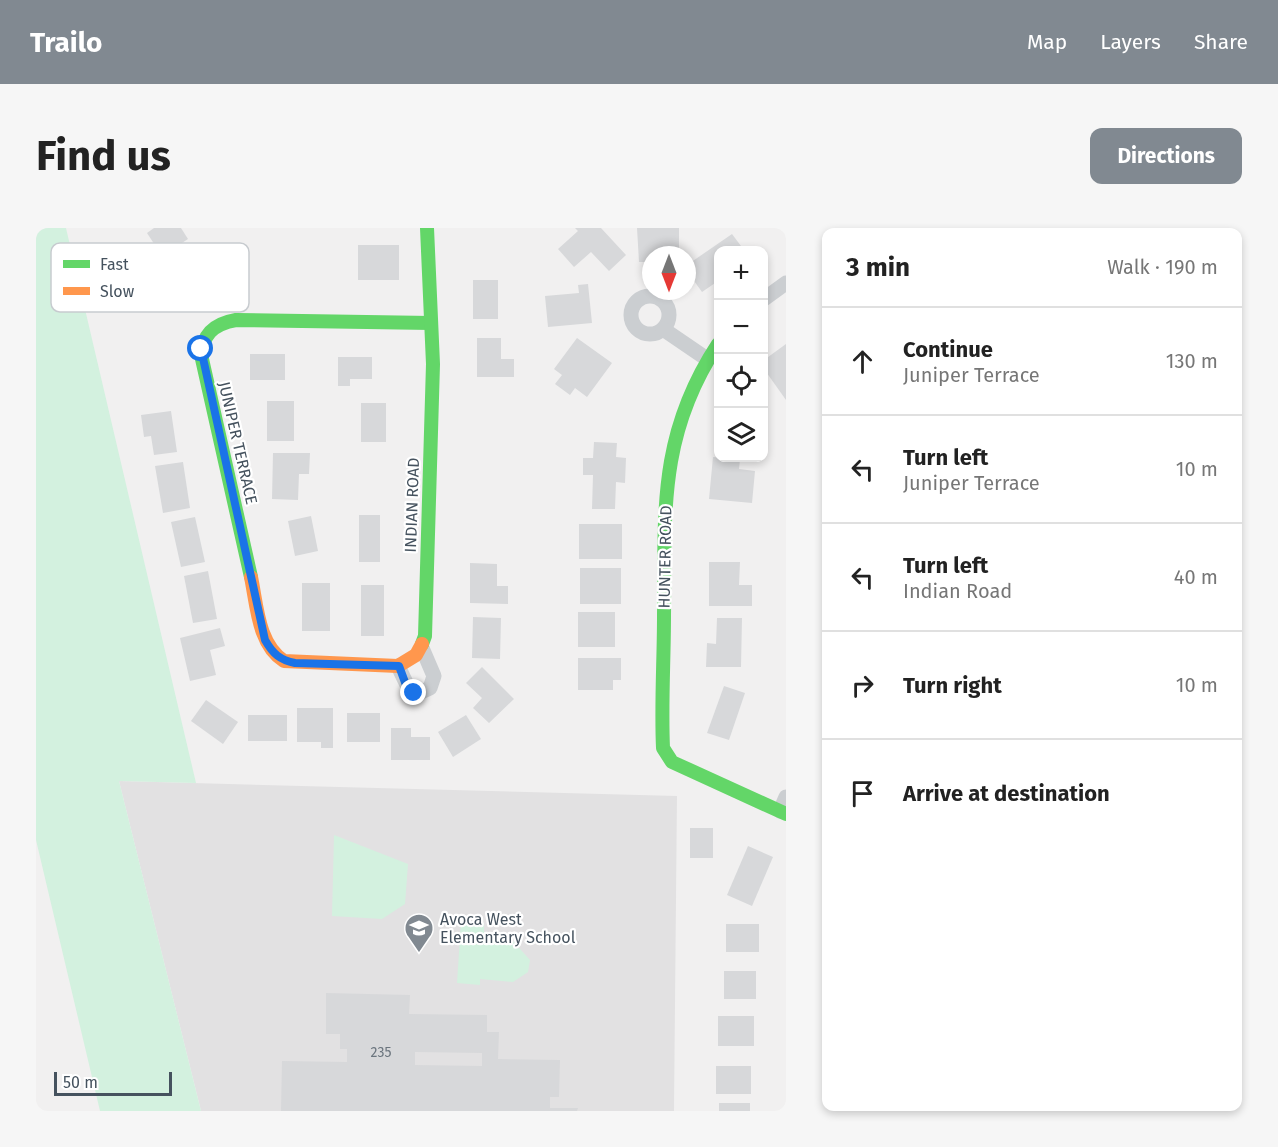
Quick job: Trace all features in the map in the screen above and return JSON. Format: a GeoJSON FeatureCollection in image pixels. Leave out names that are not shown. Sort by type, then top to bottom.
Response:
{"type":"FeatureCollection","features":[{"type":"Feature","properties":{"kind":"street","name":"INDIAN ROAD"},"geometry":{"type":"LineString","coordinates":[[422,648],[425,625],[433,364],[427,228]]}},
{"type":"Feature","properties":{"kind":"street"},"geometry":{"type":"LineString","coordinates":[[768,296],[786,283]]}},
{"type":"Feature","properties":{"kind":"street","name":"JUNIPER TERRACE"},"geometry":{"type":"LineString","coordinates":[[399,666],[295,663],[275,655],[265,640],[202,359],[203,339],[214,325],[237,320],[430,323]]}},
{"type":"Feature","properties":{"kind":"street"},"geometry":{"type":"LineString","coordinates":[[663,329],[707,359]]}},
{"type":"Feature","properties":{"kind":"street","name":"HUNTER ROAD"},"geometry":{"type":"LineString","coordinates":[[714,350],[707,359],[678,420],[666,478],[663,740],[666,755],[672,762],[784,808]]}},
{"type":"Feature","properties":{"kind":"street"},"geometry":{"type":"LineString","coordinates":[[422,648],[434,676],[430,688],[419,693],[409,689],[399,666],[409,661],[422,648]]}},
{"type":"Feature","properties":{"kind":"shaded area","name":"Avoca West Elementary School"},"geometry":{"type":"Polygon","coordinates":[[[119,781],[677,796],[674,1111],[201,1111],[119,781]]]}},
{"type":"Feature","properties":{"kind":"green space"},"geometry":{"type":"Polygon","coordinates":[[[36,228],[66,228],[70,243],[51,243],[51,312],[86,312],[196,783],[119,781],[201,1111],[100,1111],[36,840],[36,228]]]}},
{"type":"Feature","properties":{"kind":"green space"},"geometry":{"type":"Polygon","coordinates":[[[334,835],[408,864],[405,904],[382,919],[332,916],[334,835]]]}},
{"type":"Feature","properties":{"kind":"green space"},"geometry":{"type":"Polygon","coordinates":[[[461,921],[484,923],[484,936],[511,939],[530,960],[528,972],[513,982],[480,979],[480,985],[457,983],[461,921]]]}},
{"type":"Feature","properties":{"kind":"building"},"geometry":{"type":"Polygon","coordinates":[[[154,228],[181,228],[188,239],[182,243],[154,243],[147,233],[154,228]]]}},
{"type":"Feature","properties":{"kind":"building"},"geometry":{"type":"Polygon","coordinates":[[[575,228],[601,228],[626,255],[609,271],[591,252],[574,267],[558,249],[578,231],[575,228]]]}},
{"type":"Feature","properties":{"kind":"building"},"geometry":{"type":"Polygon","coordinates":[[[637,228],[679,228],[679,246],[642,246],[642,262],[639,262],[637,228]]]}},
{"type":"Feature","properties":{"kind":"building"},"geometry":{"type":"Polygon","coordinates":[[[732,234],[741,246],[715,246],[732,234]]]}},
{"type":"Feature","properties":{"kind":"building"},"geometry":{"type":"Polygon","coordinates":[[[358,245],[399,245],[399,280],[358,280],[358,245]]]}},
{"type":"Feature","properties":{"kind":"building"},"geometry":{"type":"Polygon","coordinates":[[[714,246],[714,284],[702,292],[696,284],[696,259],[714,246]]]}},
{"type":"Feature","properties":{"kind":"building"},"geometry":{"type":"Polygon","coordinates":[[[473,280],[498,280],[498,319],[473,319],[473,280]]]}},
{"type":"Feature","properties":{"kind":"building"},"geometry":{"type":"Polygon","coordinates":[[[588,284],[592,323],[548,327],[545,296],[579,293],[578,285],[588,284]]]}},
{"type":"Feature","properties":{"kind":"building"},"geometry":{"type":"Polygon","coordinates":[[[477,338],[501,338],[501,359],[514,359],[514,377],[477,377],[477,338]]]}},
{"type":"Feature","properties":{"kind":"building"},"geometry":{"type":"Polygon","coordinates":[[[577,338],[612,363],[587,397],[575,388],[570,395],[555,384],[562,375],[554,369],[577,338]]]}},
{"type":"Feature","properties":{"kind":"building"},"geometry":{"type":"Polygon","coordinates":[[[786,344],[786,400],[768,375],[768,357],[786,344]]]}},
{"type":"Feature","properties":{"kind":"building"},"geometry":{"type":"Polygon","coordinates":[[[250,354],[285,354],[285,380],[250,380],[250,354]]]}},
{"type":"Feature","properties":{"kind":"building"},"geometry":{"type":"Polygon","coordinates":[[[338,357],[372,357],[372,379],[350,379],[350,386],[338,386],[338,357]]]}},
{"type":"Feature","properties":{"kind":"building"},"geometry":{"type":"Polygon","coordinates":[[[267,401],[294,401],[294,441],[267,441],[267,401]]]}},
{"type":"Feature","properties":{"kind":"building"},"geometry":{"type":"Polygon","coordinates":[[[361,403],[386,403],[386,442],[361,442],[361,403]]]}},
{"type":"Feature","properties":{"kind":"building"},"geometry":{"type":"Polygon","coordinates":[[[171,411],[177,452],[154,455],[151,436],[144,437],[141,415],[171,411]]]}},
{"type":"Feature","properties":{"kind":"building"},"geometry":{"type":"Polygon","coordinates":[[[594,442],[617,443],[616,457],[626,458],[625,483],[616,482],[615,509],[592,509],[593,475],[583,475],[583,458],[593,458],[594,442]]]}},
{"type":"Feature","properties":{"kind":"building"},"geometry":{"type":"Polygon","coordinates":[[[273,453],[310,453],[309,474],[299,474],[298,500],[272,499],[273,453]]]}},
{"type":"Feature","properties":{"kind":"building"},"geometry":{"type":"Polygon","coordinates":[[[713,457],[714,462],[740,462],[739,469],[755,471],[752,503],[709,499],[713,457]]]}},
{"type":"Feature","properties":{"kind":"building"},"geometry":{"type":"Polygon","coordinates":[[[183,462],[190,508],[163,513],[155,466],[183,462]]]}},
{"type":"Feature","properties":{"kind":"building"},"geometry":{"type":"Polygon","coordinates":[[[359,515],[380,515],[380,562],[359,562],[359,515]]]}},
{"type":"Feature","properties":{"kind":"building"},"geometry":{"type":"Polygon","coordinates":[[[311,516],[318,551],[295,556],[288,521],[311,516]]]}},
{"type":"Feature","properties":{"kind":"building"},"geometry":{"type":"Polygon","coordinates":[[[195,517],[205,562],[181,567],[171,522],[195,517]]]}},
{"type":"Feature","properties":{"kind":"building"},"geometry":{"type":"Polygon","coordinates":[[[579,524],[622,524],[622,559],[579,559],[579,524]]]}},
{"type":"Feature","properties":{"kind":"building"},"geometry":{"type":"Polygon","coordinates":[[[709,562],[740,562],[739,585],[752,585],[752,606],[709,606],[709,562]]]}},
{"type":"Feature","properties":{"kind":"building"},"geometry":{"type":"Polygon","coordinates":[[[470,563],[497,564],[497,586],[508,586],[508,604],[470,603],[470,563]]]}},
{"type":"Feature","properties":{"kind":"building"},"geometry":{"type":"Polygon","coordinates":[[[580,568],[621,568],[621,604],[580,604],[580,568]]]}},
{"type":"Feature","properties":{"kind":"building"},"geometry":{"type":"Polygon","coordinates":[[[208,571],[217,619],[193,623],[184,576],[208,571]]]}},
{"type":"Feature","properties":{"kind":"building"},"geometry":{"type":"Polygon","coordinates":[[[302,583],[330,583],[330,631],[302,631],[302,583]]]}},
{"type":"Feature","properties":{"kind":"building"},"geometry":{"type":"Polygon","coordinates":[[[361,585],[384,585],[384,636],[361,636],[361,585]]]}},
{"type":"Feature","properties":{"kind":"building"},"geometry":{"type":"Polygon","coordinates":[[[578,612],[615,612],[615,647],[578,647],[578,612]]]}},
{"type":"Feature","properties":{"kind":"building"},"geometry":{"type":"Polygon","coordinates":[[[473,617],[501,618],[500,659],[472,658],[473,617]]]}},
{"type":"Feature","properties":{"kind":"building"},"geometry":{"type":"Polygon","coordinates":[[[717,618],[742,618],[741,667],[706,667],[707,643],[716,644],[717,618]]]}},
{"type":"Feature","properties":{"kind":"building"},"geometry":{"type":"Polygon","coordinates":[[[220,628],[225,646],[210,650],[216,675],[190,681],[180,638],[220,628]]]}},
{"type":"Feature","properties":{"kind":"building"},"geometry":{"type":"Polygon","coordinates":[[[578,658],[621,658],[621,680],[613,680],[613,690],[578,690],[578,658]]]}},
{"type":"Feature","properties":{"kind":"building"},"geometry":{"type":"Polygon","coordinates":[[[482,667],[514,699],[489,723],[473,708],[482,698],[466,683],[482,667]]]}},
{"type":"Feature","properties":{"kind":"building"},"geometry":{"type":"Polygon","coordinates":[[[724,686],[745,693],[729,740],[707,733],[724,686]]]}},
{"type":"Feature","properties":{"kind":"building"},"geometry":{"type":"Polygon","coordinates":[[[206,700],[238,722],[223,744],[191,721],[206,700]]]}},
{"type":"Feature","properties":{"kind":"building"},"geometry":{"type":"Polygon","coordinates":[[[297,708],[333,708],[333,748],[321,748],[321,742],[297,742],[297,708]]]}},
{"type":"Feature","properties":{"kind":"building"},"geometry":{"type":"Polygon","coordinates":[[[347,713],[380,713],[380,742],[347,742],[347,713]]]}},
{"type":"Feature","properties":{"kind":"building"},"geometry":{"type":"Polygon","coordinates":[[[248,715],[287,715],[287,741],[248,741],[248,715]]]}},
{"type":"Feature","properties":{"kind":"building"},"geometry":{"type":"Polygon","coordinates":[[[466,715],[481,739],[453,757],[438,732],[466,715]]]}},
{"type":"Feature","properties":{"kind":"building"},"geometry":{"type":"Polygon","coordinates":[[[391,728],[411,728],[411,737],[430,737],[430,760],[391,760],[391,728]]]}},
{"type":"Feature","properties":{"kind":"building"},"geometry":{"type":"Polygon","coordinates":[[[690,828],[713,828],[713,858],[690,858],[690,828]]]}},
{"type":"Feature","properties":{"kind":"building"},"geometry":{"type":"Polygon","coordinates":[[[748,846],[773,857],[752,906],[727,895],[748,846]]]}},
{"type":"Feature","properties":{"kind":"building"},"geometry":{"type":"Polygon","coordinates":[[[726,924],[759,924],[759,952],[726,952],[726,924]]]}},
{"type":"Feature","properties":{"kind":"building"},"geometry":{"type":"Polygon","coordinates":[[[724,971],[756,971],[756,999],[724,999],[724,971]]]}},
{"type":"Feature","properties":{"kind":"building"},"geometry":{"type":"Polygon","coordinates":[[[326,993],[410,995],[409,1014],[487,1015],[487,1032],[499,1032],[498,1059],[560,1060],[559,1097],[550,1097],[550,1108],[578,1108],[577,1111],[281,1111],[282,1061],[347,1062],[347,1049],[340,1049],[340,1034],[326,1034],[326,993]],[[415,1052],[415,1065],[482,1066],[482,1053],[415,1052]]]}},
{"type":"Feature","properties":{"kind":"building"},"geometry":{"type":"Polygon","coordinates":[[[718,1016],[754,1016],[754,1046],[718,1046],[718,1016]]]}},
{"type":"Feature","properties":{"kind":"building"},"geometry":{"type":"Polygon","coordinates":[[[716,1066],[751,1066],[751,1094],[716,1094],[716,1066]]]}},
{"type":"Feature","properties":{"kind":"building"},"geometry":{"type":"Polygon","coordinates":[[[719,1103],[750,1103],[750,1111],[719,1111],[719,1103]]]}},
{"type":"Feature","properties":{"kind":"traffic: fast"},"geometry":{"type":"LineString","coordinates":[[422,644],[425,636],[433,364],[427,228]]}},
{"type":"Feature","properties":{"kind":"traffic: fast"},"geometry":{"type":"LineString","coordinates":[[251,577],[202,359],[206,337],[221,324],[236,320],[431,323]]}},
{"type":"Feature","properties":{"kind":"traffic: fast"},"geometry":{"type":"LineString","coordinates":[[714,351],[698,378],[684,410],[669,475],[664,542],[663,748],[672,762],[786,814]]}},
{"type":"Feature","properties":{"kind":"traffic: slow"},"geometry":{"type":"LineString","coordinates":[[251,577],[257,612],[264,635],[275,654],[284,661],[398,666],[416,655],[422,644]]}},
{"type":"Feature","properties":{"kind":"place","name":"Avoca West Elementary School"},"geometry":{"type":"Point","coordinates":[419,954]}},
{"type":"Feature","properties":{"kind":"route"},"geometry":{"type":"LineString","coordinates":[[201,349],[265,640],[269,648],[284,661],[295,663],[399,666],[406,685],[414,693]]}}]}
